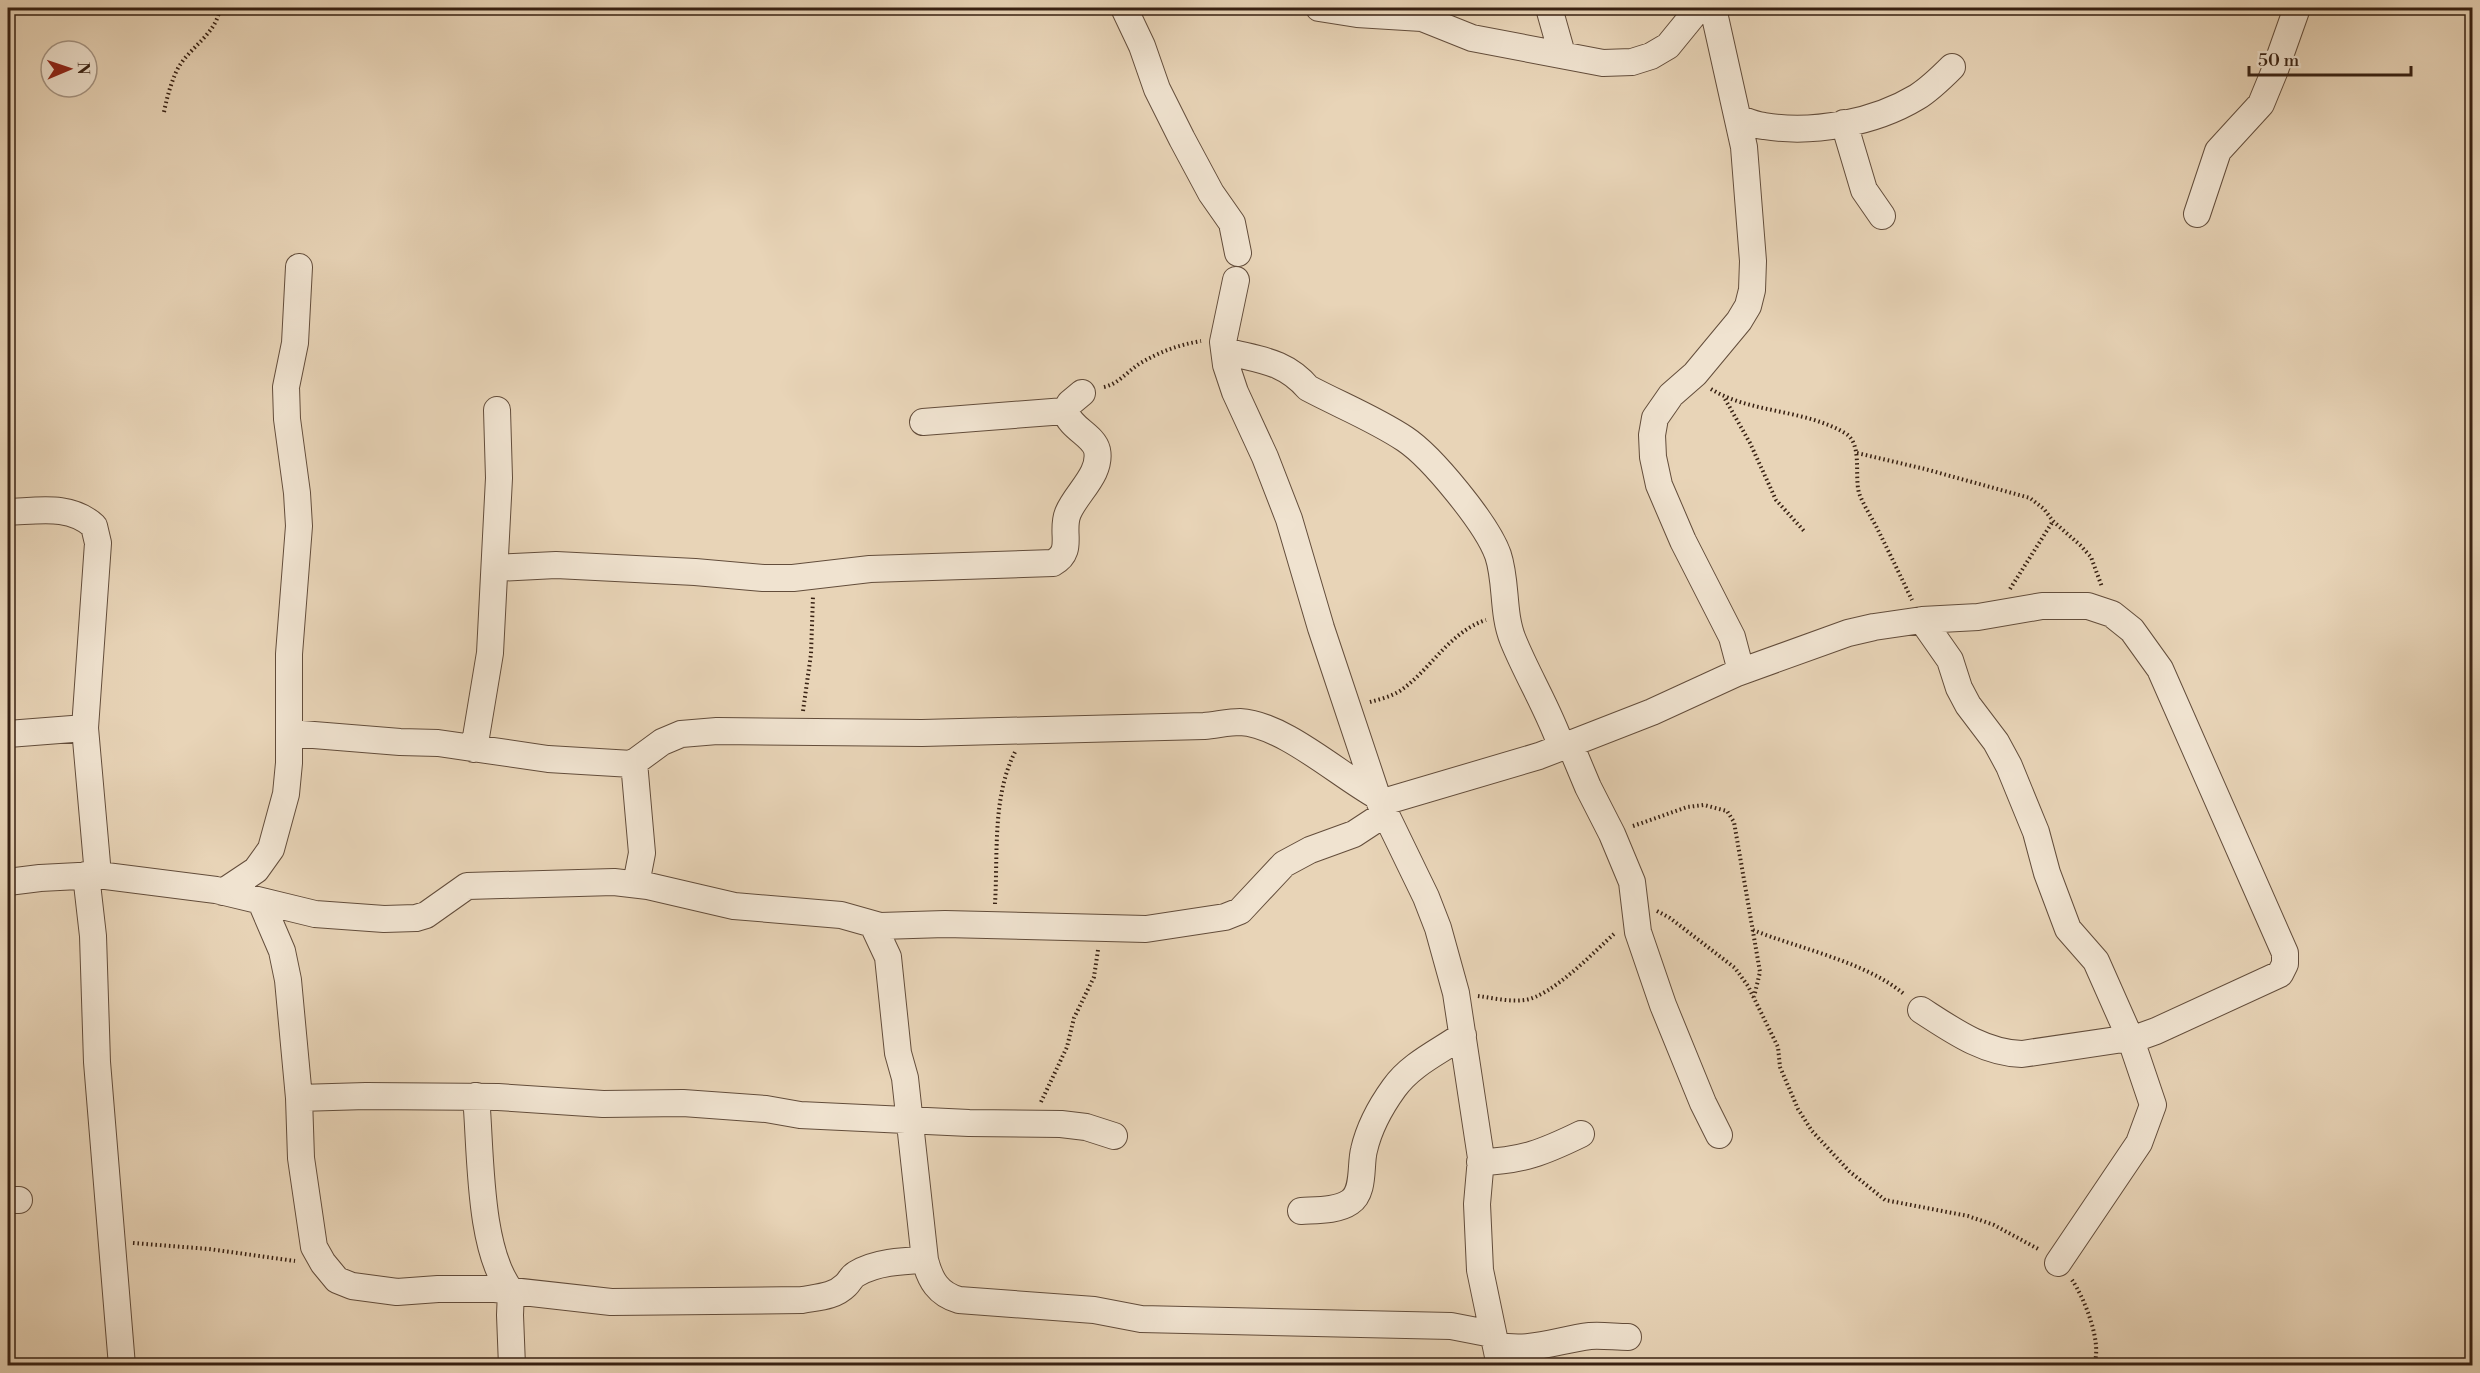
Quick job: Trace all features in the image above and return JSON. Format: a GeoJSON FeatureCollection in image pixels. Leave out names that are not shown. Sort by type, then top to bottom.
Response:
{"type":"FeatureCollection","features":[{"type":"Feature","properties":{"kind":"street"},"geometry":{"type":"LineString","coordinates":[[1125,8],[1157,88],[1182,139],[1211,193],[1232,223],[1238,253]]}},
{"type":"Feature","properties":{"kind":"street"},"geometry":{"type":"LineString","coordinates":[[1319,8],[1357,14],[1422,18],[1472,38],[1603,63],[1632,62],[1651,56],[1668,46],[1699,8]]}},
{"type":"Feature","properties":{"kind":"street"},"geometry":{"type":"LineString","coordinates":[[1549,8],[1562,54]]}},
{"type":"Feature","properties":{"kind":"street"},"geometry":{"type":"LineString","coordinates":[[1713,8],[1744,147],[1750,207],[1752,290],[1748,306],[1739,321],[1695,374],[1671,395],[1655,418],[1652,435],[1653,457],[1659,485],[1683,541],[1732,637],[1741,671]]}},
{"type":"Feature","properties":{"kind":"street"},"geometry":{"type":"LineString","coordinates":[[2197,214],[2218,151],[2261,104],[2297,8]]}},
{"type":"Feature","properties":{"kind":"street"},"geometry":{"type":"LineString","coordinates":[[1738,118],[1763,126],[1781,128],[1844,123],[1891,110],[1917,97],[1952,68]]}},
{"type":"Feature","properties":{"kind":"street"},"geometry":{"type":"LineString","coordinates":[[1844,123],[1864,190],[1882,216]]}},
{"type":"Feature","properties":{"kind":"street"},"geometry":{"type":"LineString","coordinates":[[223,892],[256,870],[271,849],[286,794],[289,763],[290,654],[298,526],[297,492],[287,419],[286,387],[295,343],[299,267]]}},
{"type":"Feature","properties":{"kind":"street"},"geometry":{"type":"LineString","coordinates":[[1236,280],[1225,343],[1235,392],[1265,457],[1289,519],[1348,710],[1381,804],[1426,897],[1456,993],[1480,1162],[1477,1204],[1480,1270],[1497,1349]]}},
{"type":"Feature","properties":{"kind":"street"},"geometry":{"type":"LineString","coordinates":[[1225,343],[1285,367],[1308,388],[1406,440],[1449,482],[1485,530],[1497,553],[1502,569],[1512,638],[1555,727],[1612,834],[1632,882],[1638,932],[1663,1005],[1703,1103],[1719,1135]]}},
{"type":"Feature","properties":{"kind":"street"},"geometry":{"type":"LineString","coordinates":[[495,568],[556,565],[764,578],[814,576],[870,569],[1044,564],[1062,558],[1066,549],[1067,515],[1076,496],[1091,478],[1097,462],[1096,448],[1068,421],[1073,402],[923,422]]}},
{"type":"Feature","properties":{"kind":"street"},"geometry":{"type":"LineString","coordinates":[[474,749],[490,653],[499,478],[497,410]]}},
{"type":"Feature","properties":{"kind":"street"},"geometry":{"type":"LineString","coordinates":[[8,512],[40,510],[73,512],[94,526],[98,543],[85,728],[97,1062],[122,1365]]}},
{"type":"Feature","properties":{"kind":"street"},"geometry":{"type":"LineString","coordinates":[[8,882],[92,875],[223,892],[315,914],[384,919],[416,918],[426,915],[466,886],[614,882],[636,884],[734,906],[841,915],[873,925],[1146,929],[1225,917],[1240,911],[1284,864],[1310,850],[1354,834],[1381,804],[1566,746],[1692,695],[1741,671],[1848,633],[1922,620],[2053,606],[2088,606],[2112,614],[2132,630],[2160,669],[2285,953],[2285,964],[2280,974],[2156,1031],[2131,1039],[2022,1054],[2004,1054],[1966,1039],[1921,1010]]}},
{"type":"Feature","properties":{"kind":"street"},"geometry":{"type":"LineString","coordinates":[[1922,620],[1950,660],[1959,688],[1968,705],[2009,766],[2036,832],[2047,873],[2068,929],[2096,961],[2131,1039],[2153,1105],[2139,1143],[2058,1263]]}},
{"type":"Feature","properties":{"kind":"street"},"geometry":{"type":"LineString","coordinates":[[289,733],[438,743],[548,759],[622,764],[634,762],[662,742],[681,734],[717,731],[801,733],[1028,731],[1193,726],[1240,722],[1260,725],[1280,734],[1381,804]]}},
{"type":"Feature","properties":{"kind":"street"},"geometry":{"type":"LineString","coordinates":[[8,734],[85,728]]}},
{"type":"Feature","properties":{"kind":"street"},"geometry":{"type":"LineString","coordinates":[[634,762],[642,853],[636,884]]}},
{"type":"Feature","properties":{"kind":"street"},"geometry":{"type":"LineString","coordinates":[[261,902],[284,961],[299,1098],[301,1158],[314,1247],[337,1280],[352,1286],[397,1292],[460,1288],[611,1302],[802,1300],[832,1295],[846,1285],[854,1275],[882,1264],[925,1260]]}},
{"type":"Feature","properties":{"kind":"street"},"geometry":{"type":"LineString","coordinates":[[873,925],[888,957],[925,1260],[934,1284],[946,1297],[959,1300],[1094,1310],[1151,1319],[1450,1326],[1487,1333],[1497,1349]]}},
{"type":"Feature","properties":{"kind":"street"},"geometry":{"type":"LineString","coordinates":[[1301,1211],[1336,1207],[1351,1202],[1358,1192],[1363,1152],[1371,1127],[1393,1090],[1406,1073],[1463,1035]]}},
{"type":"Feature","properties":{"kind":"street"},"geometry":{"type":"LineString","coordinates":[[299,1098],[476,1096],[538,1098],[603,1104],[683,1103],[766,1109],[800,1115],[1086,1127],[1114,1136]]}},
{"type":"Feature","properties":{"kind":"street"},"geometry":{"type":"LineString","coordinates":[[476,1096],[482,1186],[494,1260],[501,1279],[511,1291],[513,1365]]}},
{"type":"Feature","properties":{"kind":"street"},"geometry":{"type":"LineString","coordinates":[[1480,1162],[1508,1162],[1530,1157],[1581,1134]]}},
{"type":"Feature","properties":{"kind":"street"},"geometry":{"type":"LineString","coordinates":[[1497,1349],[1530,1348],[1592,1336],[1628,1337]]}},
{"type":"Feature","properties":{"kind":"path"},"geometry":{"type":"LineString","coordinates":[[164,111],[168,93],[178,69],[204,39],[218,18],[220,8]]}},
{"type":"Feature","properties":{"kind":"path"},"geometry":{"type":"LineString","coordinates":[[1073,402],[1088,388],[1109,386],[1161,352],[1225,343]]}},
{"type":"Feature","properties":{"kind":"path"},"geometry":{"type":"LineString","coordinates":[[1695,374],[1725,398],[1750,443],[1776,500],[1804,531]]}},
{"type":"Feature","properties":{"kind":"path"},"geometry":{"type":"LineString","coordinates":[[1725,398],[1791,412],[1846,434],[1853,441],[1857,453],[1856,470],[1860,493],[1922,620]]}},
{"type":"Feature","properties":{"kind":"path"},"geometry":{"type":"LineString","coordinates":[[1857,453],[2030,498],[2044,509],[2053,521],[2091,558],[2112,614]]}},
{"type":"Feature","properties":{"kind":"path"},"geometry":{"type":"LineString","coordinates":[[1995,614],[2053,521]]}},
{"type":"Feature","properties":{"kind":"path"},"geometry":{"type":"LineString","coordinates":[[801,733],[811,654],[814,576]]}},
{"type":"Feature","properties":{"kind":"path"},"geometry":{"type":"LineString","coordinates":[[1348,710],[1403,690],[1462,632],[1483,620],[1507,614]]}},
{"type":"Feature","properties":{"kind":"path"},"geometry":{"type":"LineString","coordinates":[[994,926],[1004,780],[1010,762],[1028,731]]}},
{"type":"Feature","properties":{"kind":"path"},"geometry":{"type":"LineString","coordinates":[[1612,834],[1687,807],[1704,805],[1727,811],[1734,822],[1760,972],[1754,998]]}},
{"type":"Feature","properties":{"kind":"path"},"geometry":{"type":"LineString","coordinates":[[1456,993],[1527,1000],[1544,992],[1574,970],[1635,906],[1670,918],[1735,968],[1754,998],[1778,1047],[1780,1067],[1798,1109],[1812,1131],[1849,1172],[1885,1200],[1968,1216],[1994,1225],[2018,1237],[2064,1268],[2083,1298],[2097,1347],[2097,1359],[2093,1365]]}},
{"type":"Feature","properties":{"kind":"path"},"geometry":{"type":"LineString","coordinates":[[1028,1125],[1057,1071],[1067,1047],[1074,1018],[1094,977],[1101,928]]}},
{"type":"Feature","properties":{"kind":"path"},"geometry":{"type":"LineString","coordinates":[[1753,930],[1867,972],[1896,988],[1921,1010]]}},
{"type":"Feature","properties":{"kind":"path"},"geometry":{"type":"LineString","coordinates":[[111,1242],[209,1249],[323,1263]]}}]}
